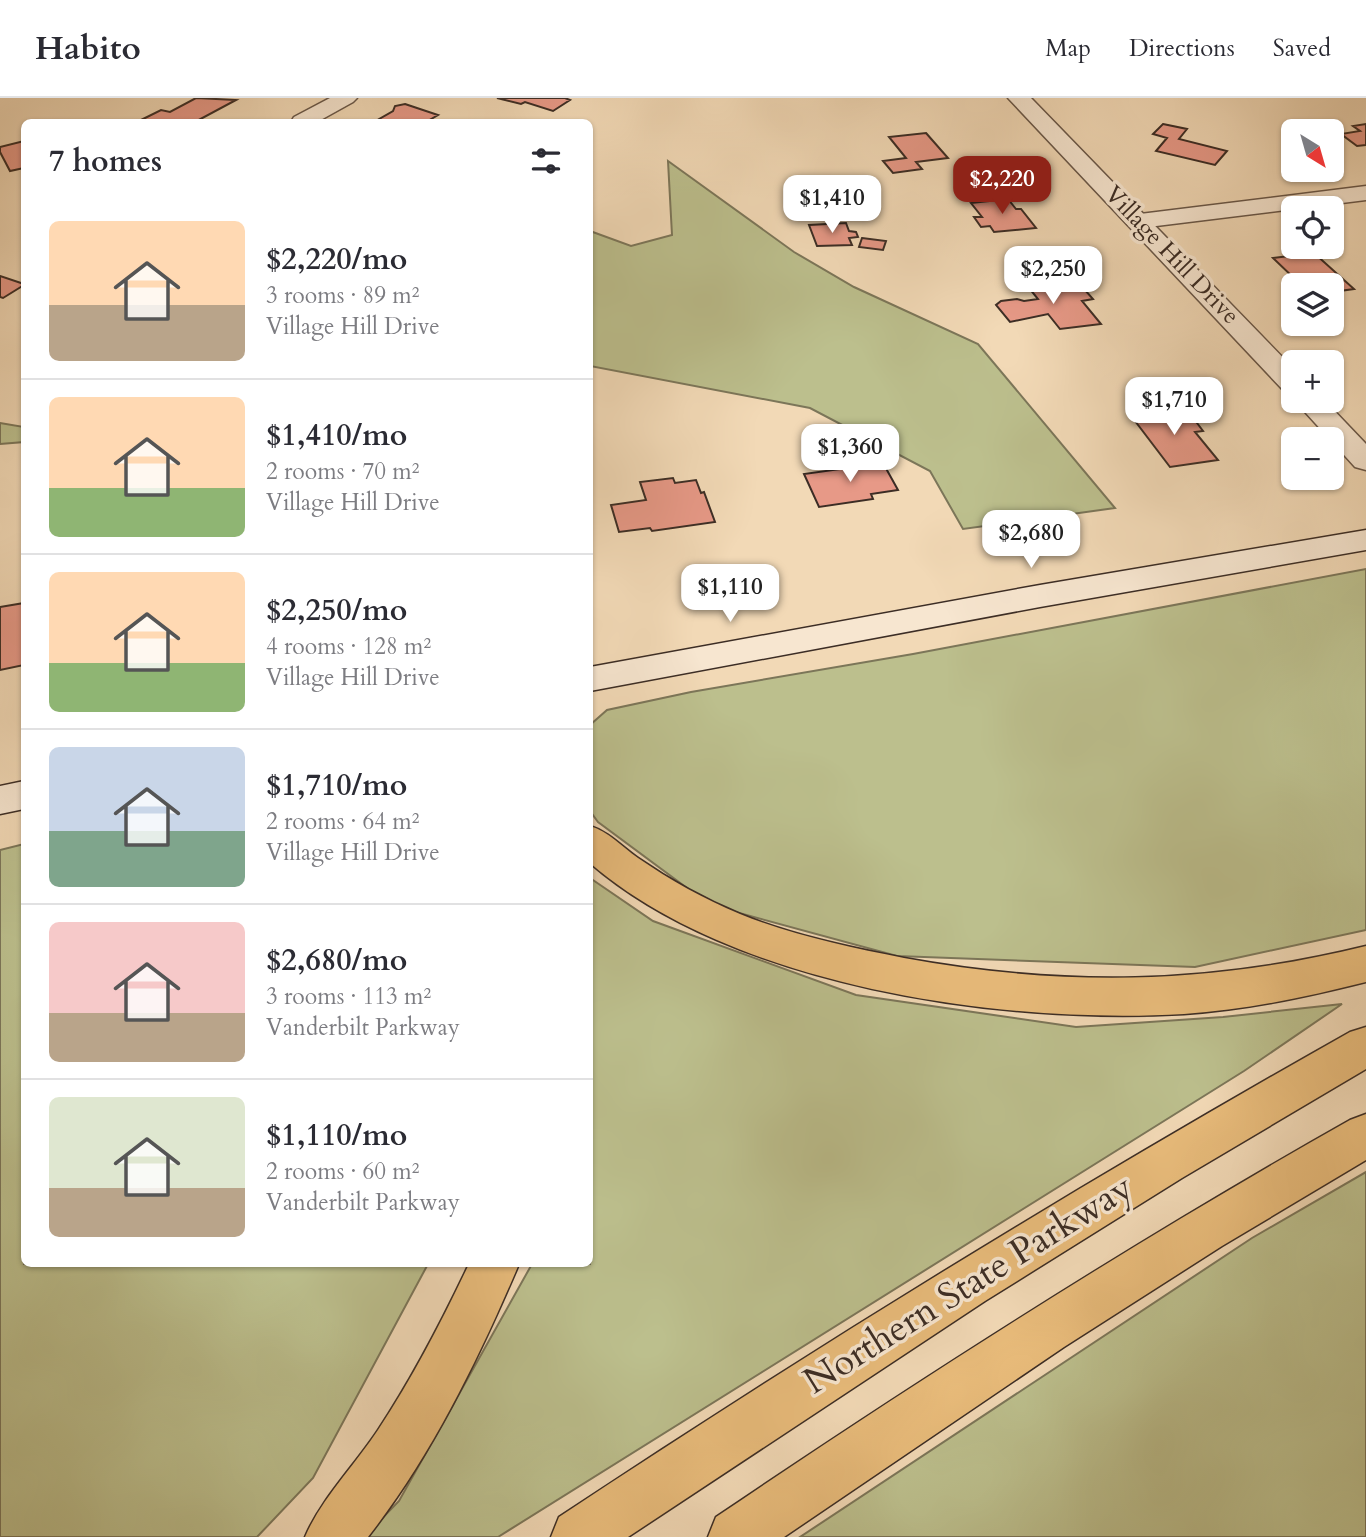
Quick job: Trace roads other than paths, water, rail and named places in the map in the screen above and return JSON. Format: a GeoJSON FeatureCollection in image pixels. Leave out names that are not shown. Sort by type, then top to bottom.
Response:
{"type":"FeatureCollection","features":[{"type":"Feature","properties":{"kind":"highway"},"geometry":{"type":"LineString","coordinates":[[593,844],[622,870],[657,894],[698,915],[755,937],[811,956],[974,989],[1104,998],[1199,994],[1275,985],[1366,964]]}},
{"type":"Feature","properties":{"kind":"highway","name":"Northern State Parkway"},"geometry":{"type":"LineString","coordinates":[[579,1537],[842,1362],[1001,1261],[1150,1170],[1366,1046]]}},
{"type":"Feature","properties":{"kind":"highway"},"geometry":{"type":"LineString","coordinates":[[736,1537],[1045,1329],[1366,1135]]}},
{"type":"Feature","properties":{"kind":"highway"},"geometry":{"type":"LineString","coordinates":[[333,1537],[380,1474],[421,1409],[452,1354],[493,1267]]}},
{"type":"Feature","properties":{"kind":"street"},"geometry":{"type":"LineString","coordinates":[[308,119],[346,98]]}},
{"type":"Feature","properties":{"kind":"street","name":"Village Hill Drive"},"geometry":{"type":"LineString","coordinates":[[1019,98],[1140,221],[1281,371]]}},
{"type":"Feature","properties":{"kind":"street"},"geometry":{"type":"LineString","coordinates":[[1140,221],[1366,193]]}},
{"type":"Feature","properties":{"kind":"street"},"geometry":{"type":"LineString","coordinates":[[1320,413],[1366,461]]}},
{"type":"Feature","properties":{"kind":"street"},"geometry":{"type":"LineString","coordinates":[[593,678],[947,612],[1366,540]]}},
{"type":"Feature","properties":{"kind":"street"},"geometry":{"type":"LineString","coordinates":[[0,800],[21,795]]}}]}
